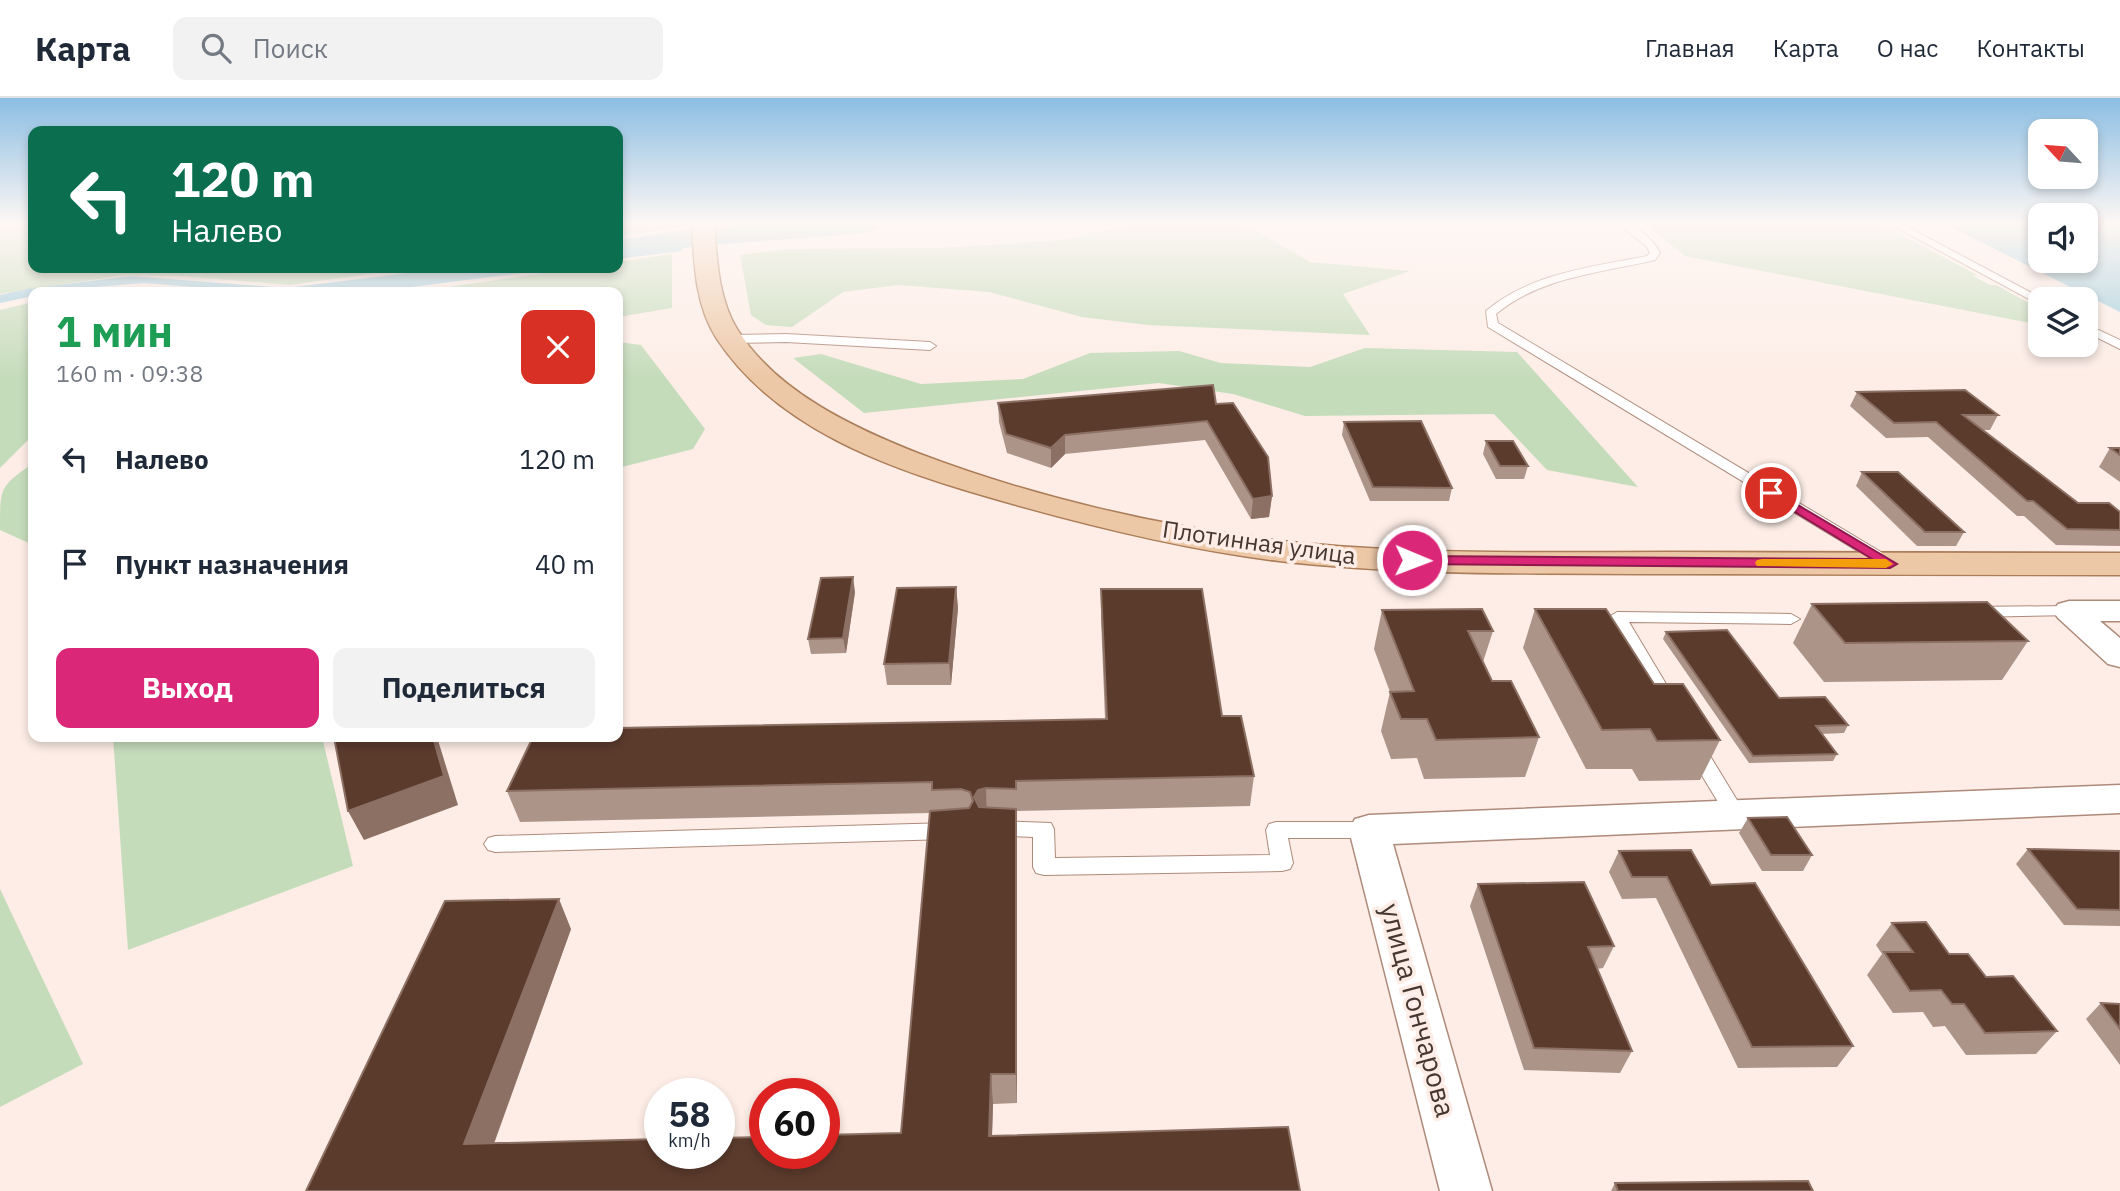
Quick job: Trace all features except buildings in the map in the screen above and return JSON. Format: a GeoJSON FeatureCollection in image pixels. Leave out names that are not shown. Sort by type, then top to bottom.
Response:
{"type":"FeatureCollection","features":[{"type":"Feature","properties":{"kind":"main road","name":"Плотинная улица"},"geometry":{"type":"LineString","coordinates":[[709,275],[713,307],[730,339],[779,389],[819,417],[902,458],[991,489],[1104,518],[1210,540],[1309,554],[1523,563],[2120,564]]}},
{"type":"Feature","properties":{"kind":"street"},"geometry":{"type":"LineString","coordinates":[[2069,611],[2120,611]]}},
{"type":"Feature","properties":{"kind":"street"},"geometry":{"type":"LineString","coordinates":[[2069,611],[2120,656]]}},
{"type":"Feature","properties":{"kind":"street"},"geometry":{"type":"LineString","coordinates":[[1370,830],[2120,799]]}},
{"type":"Feature","properties":{"kind":"street","name":"улица Гончарова"},"geometry":{"type":"LineString","coordinates":[[1370,830],[1466,1191]]}},
{"type":"Feature","properties":{"kind":"lane"},"geometry":{"type":"LineString","coordinates":[[1578,275],[1543,283],[1501,302],[1490,313],[1492,325],[1890,564]]}},
{"type":"Feature","properties":{"kind":"lane"},"geometry":{"type":"LineString","coordinates":[[1990,275],[2028,296]]}},
{"type":"Feature","properties":{"kind":"lane"},"geometry":{"type":"LineString","coordinates":[[2098,333],[2120,345]]}},
{"type":"Feature","properties":{"kind":"lane"},"geometry":{"type":"LineString","coordinates":[[730,339],[786,338],[930,346]]}},
{"type":"Feature","properties":{"kind":"lane"},"geometry":{"type":"LineString","coordinates":[[1961,612],[2069,611]]}},
{"type":"Feature","properties":{"kind":"lane"},"geometry":{"type":"LineString","coordinates":[[1736,814],[1617,617],[1791,619]]}},
{"type":"Feature","properties":{"kind":"lane"},"geometry":{"type":"LineString","coordinates":[[988,829],[1044,829],[1044,867],[1282,863],[1276,830],[1370,830]]}},
{"type":"Feature","properties":{"kind":"lane"},"geometry":{"type":"LineString","coordinates":[[495,844],[963,830]]}},
{"type":"Feature","properties":{"kind":"green space"},"geometry":{"type":"Polygon","coordinates":[[[0,275],[125,275],[46,287],[28,287],[28,290],[0,294],[0,275]]]}},
{"type":"Feature","properties":{"kind":"green space"},"geometry":{"type":"Polygon","coordinates":[[[125,275],[361,275],[290,285],[183,276],[125,275]]]}},
{"type":"Feature","properties":{"kind":"green space"},"geometry":{"type":"Polygon","coordinates":[[[532,275],[672,275],[672,308],[623,316],[623,287],[449,287],[532,275]]]}},
{"type":"Feature","properties":{"kind":"green space"},"geometry":{"type":"Polygon","coordinates":[[[744,275],[1398,275],[1343,294],[1370,335],[1148,325],[1082,317],[989,292],[898,285],[843,292],[792,327],[766,325],[751,315],[744,275]]]}},
{"type":"Feature","properties":{"kind":"green space"},"geometry":{"type":"Polygon","coordinates":[[[1783,275],[1977,275],[1973,276],[1990,285],[1996,285],[2028,302],[2028,323],[1783,275]]]}},
{"type":"Feature","properties":{"kind":"green space"},"geometry":{"type":"Polygon","coordinates":[[[28,303],[28,440],[0,468],[0,310],[28,303]]]}},
{"type":"Feature","properties":{"kind":"green space"},"geometry":{"type":"Polygon","coordinates":[[[623,343],[641,345],[705,429],[693,449],[623,467],[623,343]]]}},
{"type":"Feature","properties":{"kind":"green space"},"geometry":{"type":"Polygon","coordinates":[[[1365,348],[1517,352],[1638,487],[1547,470],[1494,414],[1305,416],[1233,394],[1159,383],[864,413],[793,358],[821,354],[921,384],[1023,379],[1090,353],[1179,351],[1221,363],[1310,367],[1365,348]]]}},
{"type":"Feature","properties":{"kind":"green space"},"geometry":{"type":"Polygon","coordinates":[[[28,467],[28,543],[0,530],[2,496],[14,477],[28,467]]]}},
{"type":"Feature","properties":{"kind":"green space"},"geometry":{"type":"Polygon","coordinates":[[[113,742],[323,742],[353,866],[128,950],[113,742]]]}},
{"type":"Feature","properties":{"kind":"green space"},"geometry":{"type":"Polygon","coordinates":[[[0,889],[83,1064],[0,1107],[0,889]]]}},
{"type":"Feature","properties":{"kind":"water"},"geometry":{"type":"Polygon","coordinates":[[[393,275],[507,275],[412,287],[294,287],[393,275]]]}},
{"type":"Feature","properties":{"kind":"water"},"geometry":{"type":"Polygon","coordinates":[[[2046,275],[2120,275],[2120,312],[2098,301],[2098,287],[2070,287],[2046,275]]]}},
{"type":"Feature","properties":{"kind":"water"},"geometry":{"type":"Polygon","coordinates":[[[130,276],[273,287],[194,287],[144,283],[43,287],[130,276]]]}},
{"type":"Feature","properties":{"kind":"water"},"geometry":{"type":"Polygon","coordinates":[[[27,289],[28,297],[0,303],[0,295],[27,289]]]}},
{"type":"Feature","properties":{"kind":"slow traffic"},"geometry":{"type":"LineString","coordinates":[[1762,563],[1886,564]]}},
{"type":"Feature","properties":{"kind":"route"},"geometry":{"type":"LineString","coordinates":[[1412,560],[1890,564],[1771,493]]}}]}
